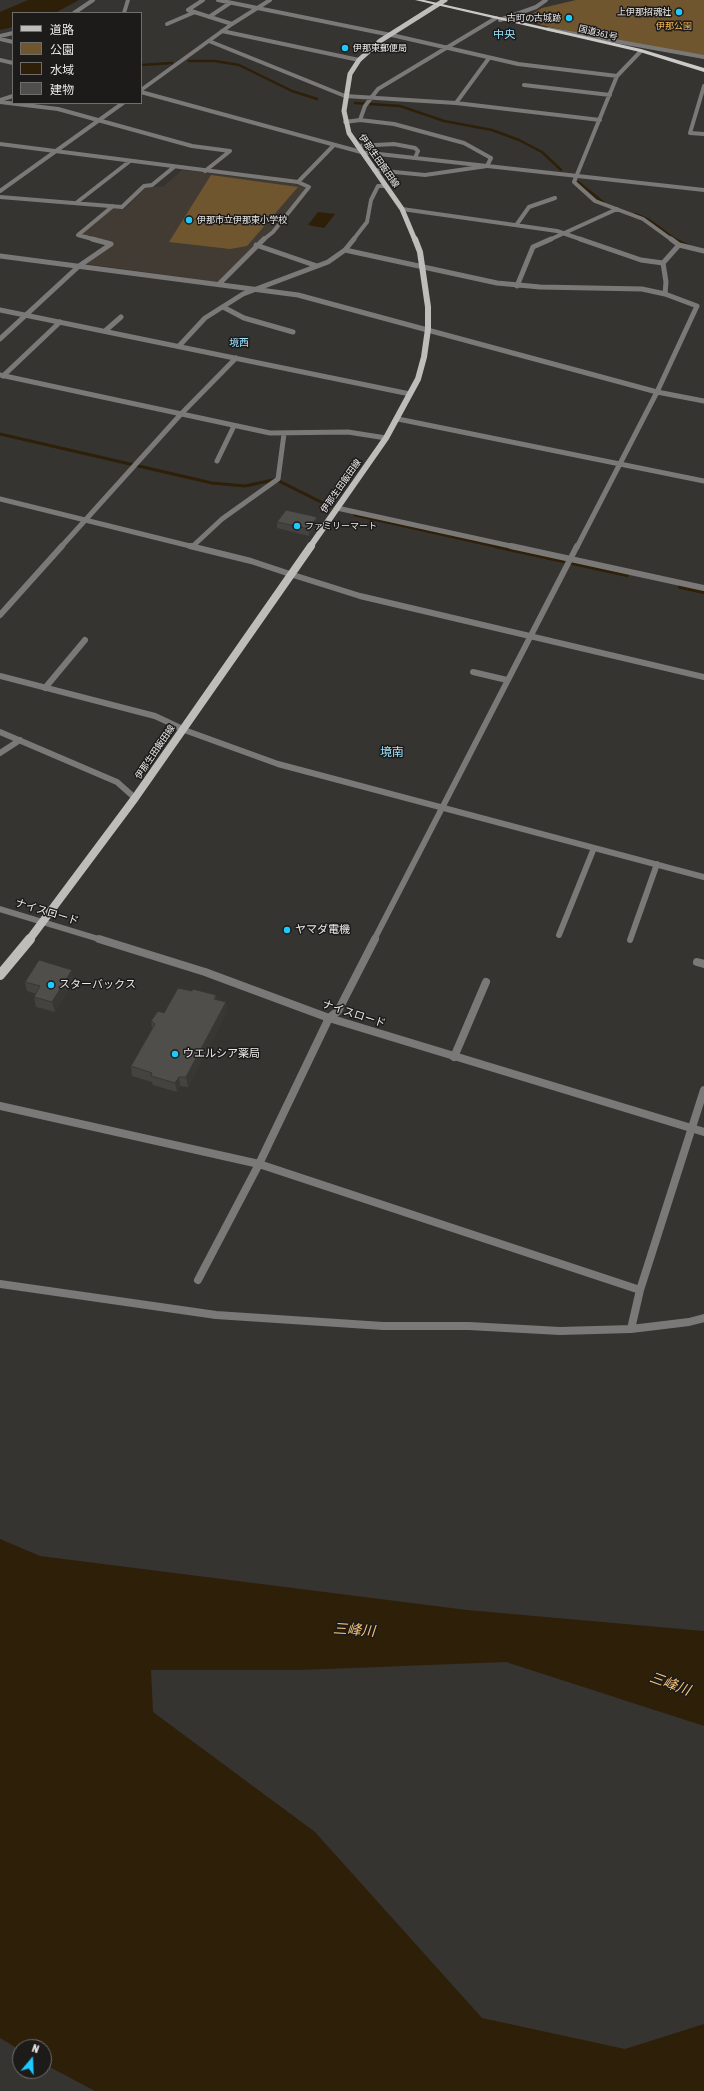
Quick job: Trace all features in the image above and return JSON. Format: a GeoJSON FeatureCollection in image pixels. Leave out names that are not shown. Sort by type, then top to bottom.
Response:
{"type":"FeatureCollection","features":[{"type":"Feature","properties":{"kind":"highway","name":"国道361号"},"geometry":{"type":"LineString","coordinates":[[417,0],[641,51],[704,70]]}},
{"type":"Feature","properties":{"kind":"main road","name":"伊那生田飯田線"},"geometry":{"type":"LineString","coordinates":[[0,975],[44,922],[135,798],[182,727],[386,438],[398,419],[418,378],[424,357],[428,329],[428,307],[424,267],[411,226],[402,209],[349,133],[345,122],[345,96],[350,74],[359,60],[389,34],[445,0]]}},
{"type":"Feature","properties":{"kind":"street"},"geometry":{"type":"LineString","coordinates":[[75,12],[93,0]]}},
{"type":"Feature","properties":{"kind":"street"},"geometry":{"type":"LineString","coordinates":[[124,12],[128,0]]}},
{"type":"Feature","properties":{"kind":"street"},"geometry":{"type":"LineString","coordinates":[[203,0],[188,10],[232,24]]}},
{"type":"Feature","properties":{"kind":"street"},"geometry":{"type":"LineString","coordinates":[[218,0],[389,34],[518,64],[617,76]]}},
{"type":"Feature","properties":{"kind":"street"},"geometry":{"type":"LineString","coordinates":[[142,90],[222,31],[270,0]]}},
{"type":"Feature","properties":{"kind":"street"},"geometry":{"type":"LineString","coordinates":[[360,120],[367,104],[378,89],[445,48],[498,19],[536,6],[546,0]]}},
{"type":"Feature","properties":{"kind":"street"},"geometry":{"type":"LineString","coordinates":[[209,17],[230,3]]}},
{"type":"Feature","properties":{"kind":"street"},"geometry":{"type":"LineString","coordinates":[[167,24],[195,12]]}},
{"type":"Feature","properties":{"kind":"street"},"geometry":{"type":"LineString","coordinates":[[547,29],[572,32],[704,57]]}},
{"type":"Feature","properties":{"kind":"street"},"geometry":{"type":"LineString","coordinates":[[222,31],[359,60]]}},
{"type":"Feature","properties":{"kind":"street"},"geometry":{"type":"LineString","coordinates":[[0,38],[12,33]]}},
{"type":"Feature","properties":{"kind":"street"},"geometry":{"type":"LineString","coordinates":[[0,38],[12,42]]}},
{"type":"Feature","properties":{"kind":"street"},"geometry":{"type":"LineString","coordinates":[[209,41],[345,96],[456,103],[600,120]]}},
{"type":"Feature","properties":{"kind":"street"},"geometry":{"type":"LineString","coordinates":[[641,51],[617,76],[574,182],[595,201],[643,219],[678,245],[695,247],[704,251]]}},
{"type":"Feature","properties":{"kind":"street"},"geometry":{"type":"LineString","coordinates":[[456,103],[489,58]]}},
{"type":"Feature","properties":{"kind":"street"},"geometry":{"type":"LineString","coordinates":[[0,60],[12,63]]}},
{"type":"Feature","properties":{"kind":"street"},"geometry":{"type":"LineString","coordinates":[[524,85],[610,95]]}},
{"type":"Feature","properties":{"kind":"street"},"geometry":{"type":"LineString","coordinates":[[704,86],[690,133],[704,134]]}},
{"type":"Feature","properties":{"kind":"street"},"geometry":{"type":"LineString","coordinates":[[142,91],[334,145],[414,158],[704,190]]}},
{"type":"Feature","properties":{"kind":"street"},"geometry":{"type":"LineString","coordinates":[[0,101],[12,96]]}},
{"type":"Feature","properties":{"kind":"street"},"geometry":{"type":"LineString","coordinates":[[0,101],[12,103]]}},
{"type":"Feature","properties":{"kind":"street"},"geometry":{"type":"LineString","coordinates":[[22,104],[58,109],[192,146],[230,151],[205,171]]}},
{"type":"Feature","properties":{"kind":"street"},"geometry":{"type":"LineString","coordinates":[[0,191],[122,104]]}},
{"type":"Feature","properties":{"kind":"street"},"geometry":{"type":"LineString","coordinates":[[345,122],[360,120],[394,124],[464,143],[491,158],[487,166]]}},
{"type":"Feature","properties":{"kind":"street"},"geometry":{"type":"LineString","coordinates":[[0,144],[298,182],[309,187],[273,232],[256,245],[219,284]]}},
{"type":"Feature","properties":{"kind":"street"},"geometry":{"type":"LineString","coordinates":[[359,149],[394,144],[415,148],[418,151],[414,158]]}},
{"type":"Feature","properties":{"kind":"street"},"geometry":{"type":"LineString","coordinates":[[298,182],[334,145]]}},
{"type":"Feature","properties":{"kind":"street"},"geometry":{"type":"LineString","coordinates":[[76,203],[130,161]]}},
{"type":"Feature","properties":{"kind":"street"},"geometry":{"type":"LineString","coordinates":[[374,170],[425,175],[487,166]]}},
{"type":"Feature","properties":{"kind":"street"},"geometry":{"type":"LineString","coordinates":[[0,197],[122,207],[144,186],[152,185],[174,167]]}},
{"type":"Feature","properties":{"kind":"street"},"geometry":{"type":"LineString","coordinates":[[179,346],[205,318],[243,294],[260,289],[328,262],[345,250],[367,222],[371,200],[378,186],[385,186]]}},
{"type":"Feature","properties":{"kind":"street"},"geometry":{"type":"LineString","coordinates":[[516,224],[528,207],[555,198]]}},
{"type":"Feature","properties":{"kind":"street"},"geometry":{"type":"LineString","coordinates":[[0,339],[79,266],[111,244],[78,235],[113,206]]}},
{"type":"Feature","properties":{"kind":"street"},"geometry":{"type":"LineString","coordinates":[[402,209],[516,224],[562,233],[640,260],[663,263]]}},
{"type":"Feature","properties":{"kind":"street"},"geometry":{"type":"LineString","coordinates":[[517,286],[533,246],[617,209]]}},
{"type":"Feature","properties":{"kind":"street"},"geometry":{"type":"LineString","coordinates":[[695,247],[704,242]]}},
{"type":"Feature","properties":{"kind":"street"},"geometry":{"type":"LineString","coordinates":[[256,245],[317,266]]}},
{"type":"Feature","properties":{"kind":"street"},"geometry":{"type":"LineString","coordinates":[[665,294],[666,282],[663,263],[678,245]]}},
{"type":"Feature","properties":{"kind":"street"},"geometry":{"type":"LineString","coordinates":[[345,250],[496,283],[517,286],[623,288],[665,294],[704,308]]}},
{"type":"Feature","properties":{"kind":"street"},"geometry":{"type":"LineString","coordinates":[[0,256],[298,295],[657,392],[704,401]]}},
{"type":"Feature","properties":{"kind":"street"},"geometry":{"type":"LineString","coordinates":[[198,1280],[259,1164],[329,1018],[338,1011],[657,392],[697,306]]}},
{"type":"Feature","properties":{"kind":"street"},"geometry":{"type":"LineString","coordinates":[[223,307],[244,318],[293,332]]}},
{"type":"Feature","properties":{"kind":"street"},"geometry":{"type":"LineString","coordinates":[[0,310],[410,394]]}},
{"type":"Feature","properties":{"kind":"street"},"geometry":{"type":"LineString","coordinates":[[105,331],[120,317]]}},
{"type":"Feature","properties":{"kind":"street"},"geometry":{"type":"LineString","coordinates":[[1,375],[60,322]]}},
{"type":"Feature","properties":{"kind":"street"},"geometry":{"type":"LineString","coordinates":[[0,615],[181,414],[236,358]]}},
{"type":"Feature","properties":{"kind":"street"},"geometry":{"type":"LineString","coordinates":[[1,375],[270,434],[348,432],[386,438]]}},
{"type":"Feature","properties":{"kind":"street"},"geometry":{"type":"LineString","coordinates":[[398,419],[704,481]]}},
{"type":"Feature","properties":{"kind":"street"},"geometry":{"type":"LineString","coordinates":[[217,461],[234,426]]}},
{"type":"Feature","properties":{"kind":"street"},"geometry":{"type":"LineString","coordinates":[[193,546],[222,519],[277,480],[284,434]]}},
{"type":"Feature","properties":{"kind":"street"},"geometry":{"type":"LineString","coordinates":[[0,499],[251,561],[360,596],[704,677]]}},
{"type":"Feature","properties":{"kind":"street"},"geometry":{"type":"LineString","coordinates":[[337,508],[570,561],[704,588]]}},
{"type":"Feature","properties":{"kind":"street"},"geometry":{"type":"LineString","coordinates":[[45,688],[86,640]]}},
{"type":"Feature","properties":{"kind":"street"},"geometry":{"type":"LineString","coordinates":[[474,672],[508,680]]}},
{"type":"Feature","properties":{"kind":"street"},"geometry":{"type":"LineString","coordinates":[[0,676],[156,716],[182,727],[187,731],[278,764],[704,877]]}},
{"type":"Feature","properties":{"kind":"street"},"geometry":{"type":"LineString","coordinates":[[0,732],[117,782],[135,798]]}},
{"type":"Feature","properties":{"kind":"street"},"geometry":{"type":"LineString","coordinates":[[0,753],[20,740]]}},
{"type":"Feature","properties":{"kind":"street"},"geometry":{"type":"LineString","coordinates":[[559,936],[594,848]]}},
{"type":"Feature","properties":{"kind":"street"},"geometry":{"type":"LineString","coordinates":[[630,940],[656,864]]}},
{"type":"Feature","properties":{"kind":"street","name":"ナイスロード"},"geometry":{"type":"LineString","coordinates":[[0,909],[205,972],[329,1018],[704,1132]]}},
{"type":"Feature","properties":{"kind":"street"},"geometry":{"type":"LineString","coordinates":[[454,1056],[486,982]]}},
{"type":"Feature","properties":{"kind":"street"},"geometry":{"type":"LineString","coordinates":[[631,1329],[640,1290],[704,1090]]}},
{"type":"Feature","properties":{"kind":"street"},"geometry":{"type":"LineString","coordinates":[[0,1106],[259,1164],[640,1290]]}},
{"type":"Feature","properties":{"kind":"street"},"geometry":{"type":"LineString","coordinates":[[0,1284],[27,1290],[216,1315],[383,1326],[469,1326],[560,1332],[631,1329],[689,1322],[704,1318]]}},
{"type":"Feature","properties":{"kind":"shaded area","name":"伊那市立伊那東小学校"},"geometry":{"type":"Polygon","coordinates":[[[182,170],[302,185],[306,188],[271,231],[218,282],[87,264],[114,243],[80,234],[112,209],[125,209],[146,187],[163,187],[182,170]]]}},
{"type":"Feature","properties":{"kind":"green space","name":"伊那公園"},"geometry":{"type":"Polygon","coordinates":[[[576,0],[704,0],[704,58],[541,25],[531,19],[532,14],[542,8],[576,0]]]}},
{"type":"Feature","properties":{"kind":"green space"},"geometry":{"type":"Polygon","coordinates":[[[211,175],[298,187],[247,246],[230,249],[169,242],[211,175]]]}},
{"type":"Feature","properties":{"kind":"water"},"geometry":{"type":"Polygon","coordinates":[[[28,0],[79,0],[57,12],[12,12],[12,27],[0,30],[0,12],[28,0]]]}},
{"type":"Feature","properties":{"kind":"water"},"geometry":{"type":"Polygon","coordinates":[[[318,212],[335,214],[324,228],[308,225],[318,212]]]}},
{"type":"Feature","properties":{"kind":"water","name":"三峰川"},"geometry":{"type":"Polygon","coordinates":[[[0,1539],[40,1556],[467,1610],[704,1631],[704,1726],[506,1662],[300,1670],[151,1670],[153,1712],[315,1832],[482,2018],[625,2049],[704,2024],[704,2091],[95,2091],[52,2068],[52,2039],[12,2039],[12,2045],[0,2038],[0,1539]]]}},
{"type":"Feature","properties":{"kind":"building"},"geometry":{"type":"Polygon","coordinates":[[[286,510],[317,517],[309,529],[277,522],[286,510]]]}},
{"type":"Feature","properties":{"kind":"building"},"geometry":{"type":"Polygon","coordinates":[[[39,960],[72,970],[52,1002],[34,997],[40,986],[25,982],[39,960]]]}},
{"type":"Feature","properties":{"kind":"building","name":"ウエルシア薬局"},"geometry":{"type":"Polygon","coordinates":[[[178,988],[192,991],[193,989],[216,995],[214,999],[226,1002],[186,1077],[179,1077],[175,1083],[151,1076],[152,1073],[131,1066],[155,1024],[151,1021],[158,1011],[164,1013],[178,988]]]}},
{"type":"Feature","properties":{"kind":"waterway"},"geometry":{"type":"LineString","coordinates":[[189,61],[215,61],[239,65],[292,91],[317,99]]}},
{"type":"Feature","properties":{"kind":"waterway"},"geometry":{"type":"LineString","coordinates":[[142,65],[172,63]]}},
{"type":"Feature","properties":{"kind":"waterway"},"geometry":{"type":"LineString","coordinates":[[355,103],[400,106],[444,121],[492,130],[519,140],[542,152],[561,170]]}},
{"type":"Feature","properties":{"kind":"waterway"},"geometry":{"type":"LineString","coordinates":[[578,182],[604,203]]}},
{"type":"Feature","properties":{"kind":"waterway"},"geometry":{"type":"LineString","coordinates":[[635,214],[649,220],[676,240]]}},
{"type":"Feature","properties":{"kind":"waterway"},"geometry":{"type":"LineString","coordinates":[[676,240],[687,245]]}},
{"type":"Feature","properties":{"kind":"waterway"},"geometry":{"type":"LineString","coordinates":[[0,434],[212,483],[245,486],[273,480],[279,481],[329,506]]}},
{"type":"Feature","properties":{"kind":"waterway"},"geometry":{"type":"LineString","coordinates":[[355,515],[499,547]]}},
{"type":"Feature","properties":{"kind":"waterway"},"geometry":{"type":"LineString","coordinates":[[495,546],[627,575]]}},
{"type":"Feature","properties":{"kind":"waterway"},"geometry":{"type":"LineString","coordinates":[[680,587],[704,592]]}},
{"type":"Feature","properties":{"kind":"place","name":"上伊那招魂社"},"geometry":{"type":"Point","coordinates":[679,12]}},
{"type":"Feature","properties":{"kind":"place","name":"古町の古城跡"},"geometry":{"type":"Point","coordinates":[569,18]}},
{"type":"Feature","properties":{"kind":"place","name":"伊那東郵便局"},"geometry":{"type":"Point","coordinates":[345,48]}},
{"type":"Feature","properties":{"kind":"place","name":"伊那市立伊那東小学校"},"geometry":{"type":"Point","coordinates":[189,220]}},
{"type":"Feature","properties":{"kind":"place","name":"ファミリーマート"},"geometry":{"type":"Point","coordinates":[297,526]}},
{"type":"Feature","properties":{"kind":"place","name":"ヤマダ電機"},"geometry":{"type":"Point","coordinates":[287,930]}},
{"type":"Feature","properties":{"kind":"place","name":"スターバックス"},"geometry":{"type":"Point","coordinates":[51,985]}},
{"type":"Feature","properties":{"kind":"place","name":"ウエルシア薬局"},"geometry":{"type":"Point","coordinates":[175,1054]}},
{"type":"Feature","properties":{"kind":"district","name":"中央"},"geometry":{"type":"Point","coordinates":[504,35]}},
{"type":"Feature","properties":{"kind":"district","name":"境西"},"geometry":{"type":"Point","coordinates":[239,343]}},
{"type":"Feature","properties":{"kind":"district","name":"境南"},"geometry":{"type":"Point","coordinates":[392,752]}}]}
